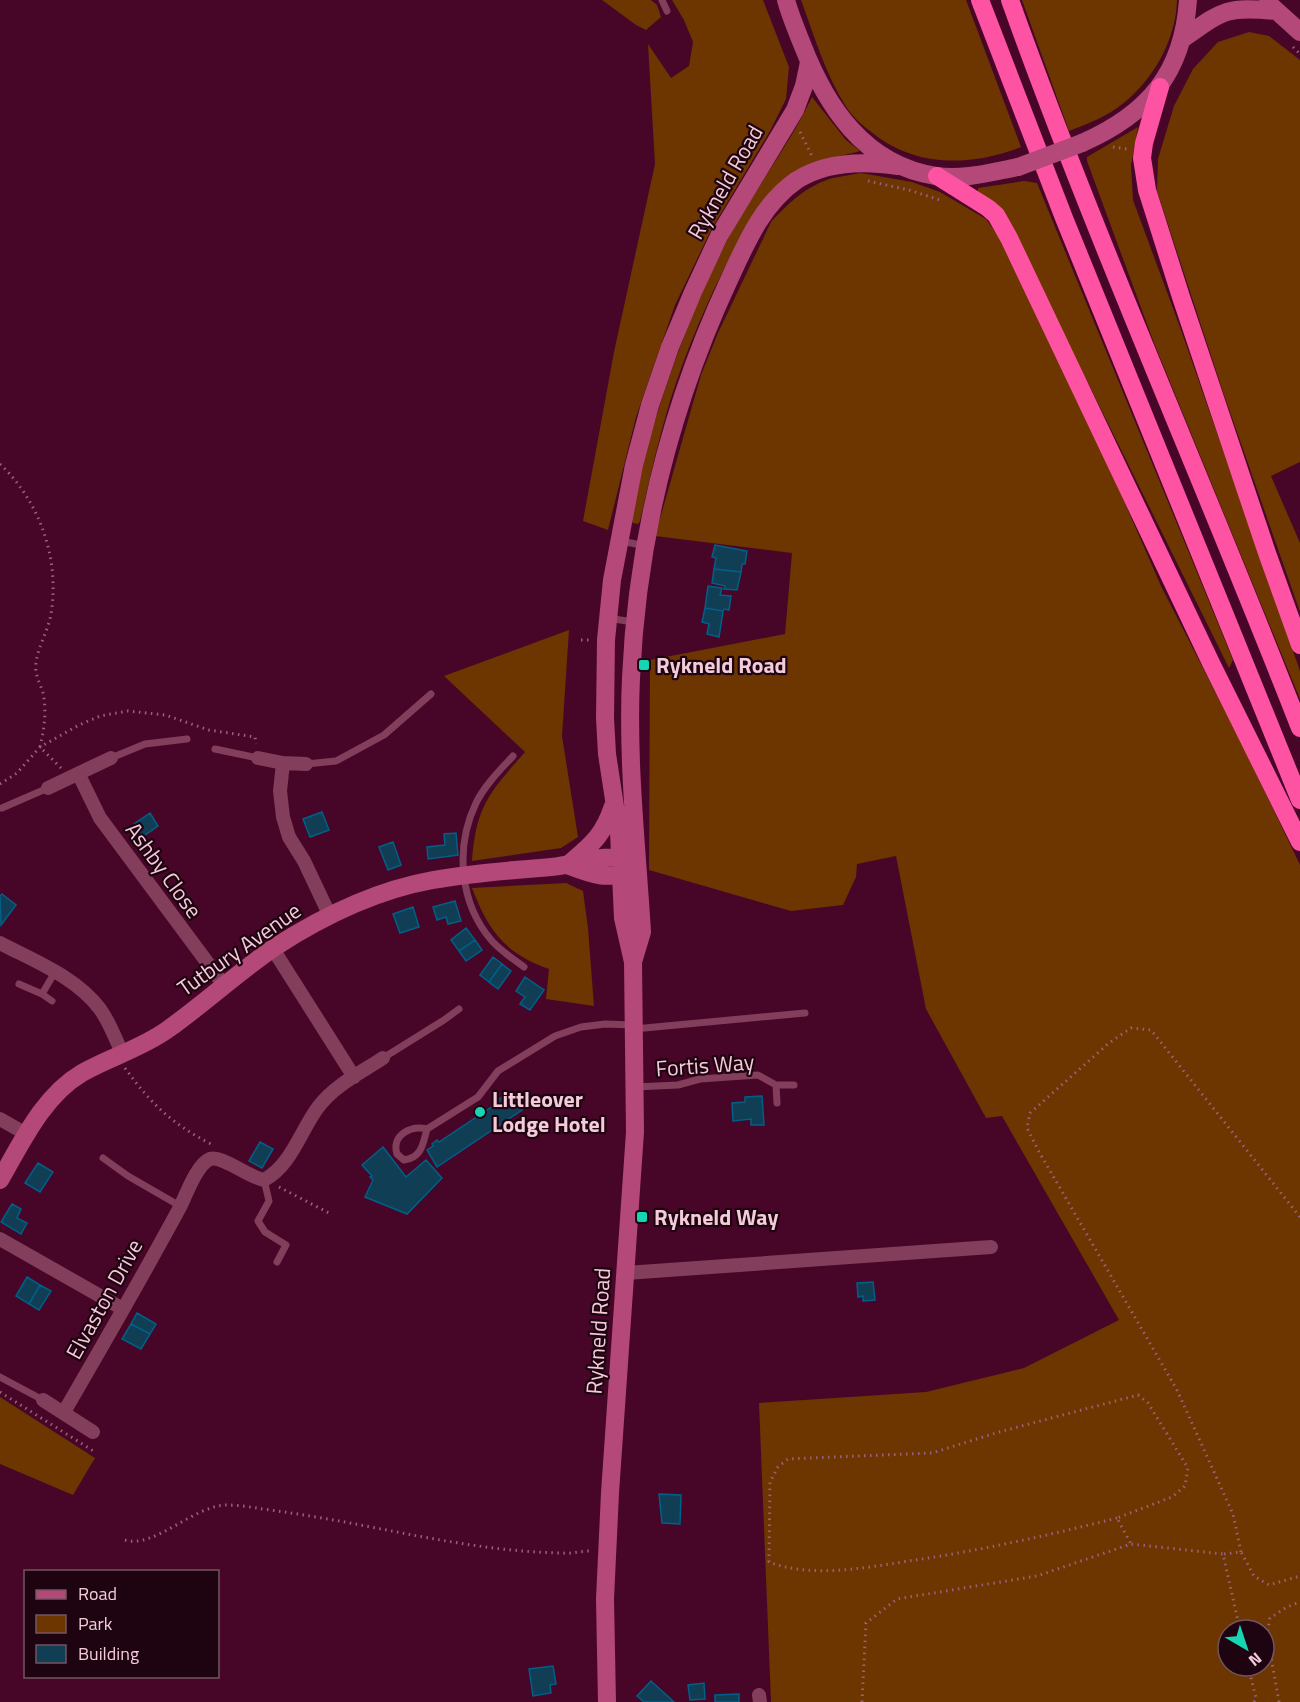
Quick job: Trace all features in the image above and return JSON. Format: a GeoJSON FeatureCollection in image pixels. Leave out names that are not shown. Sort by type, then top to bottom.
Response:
{"type":"FeatureCollection","features":[{"type":"Feature","properties":{"kind":"highway"},"geometry":{"type":"LineString","coordinates":[[980,0],[1064,218],[1300,800]]}},
{"type":"Feature","properties":{"kind":"highway"},"geometry":{"type":"LineString","coordinates":[[1010,0],[1089,212],[1155,368],[1300,728]]}},
{"type":"Feature","properties":{"kind":"highway"},"geometry":{"type":"LineString","coordinates":[[1160,87],[1143,152],[1144,174],[1148,190],[1181,297],[1300,645]]}},
{"type":"Feature","properties":{"kind":"highway"},"geometry":{"type":"LineString","coordinates":[[937,176],[988,208],[996,215],[1010,238],[1211,663],[1300,842]]}},
{"type":"Feature","properties":{"kind":"street"},"geometry":{"type":"LineString","coordinates":[[786,2],[823,93],[843,121],[867,144],[898,166],[937,176],[968,176],[1018,167],[1082,143],[1122,121],[1160,87],[1173,66],[1184,38],[1188,0]]}},
{"type":"Feature","properties":{"kind":"street"},"geometry":{"type":"LineString","coordinates":[[1184,38],[1211,18],[1230,10],[1270,6],[1294,37]]}},
{"type":"Feature","properties":{"kind":"street","name":"Rykneld Road"},"geometry":{"type":"LineString","coordinates":[[607,1702],[605,1599],[607,1550],[636,1132],[633,962],[623,918],[619,832],[605,718],[608,618],[619,540],[634,465],[650,405],[670,347],[719,237],[795,110],[804,86],[809,62]]}},
{"type":"Feature","properties":{"kind":"street","name":"Rykneld Road"},"geometry":{"type":"LineString","coordinates":[[633,962],[642,932],[630,725],[635,622],[646,546],[665,454],[694,360],[736,263],[765,211],[795,182],[818,171],[862,162],[898,166]]}},
{"type":"Feature","properties":{"kind":"street"},"geometry":{"type":"LineString","coordinates":[[48,788],[111,758]]}},
{"type":"Feature","properties":{"kind":"street"},"geometry":{"type":"LineString","coordinates":[[258,758],[283,763],[306,764]]}},
{"type":"Feature","properties":{"kind":"street"},"geometry":{"type":"LineString","coordinates":[[283,763],[280,791],[283,818],[289,837],[304,861],[330,916]]}},
{"type":"Feature","properties":{"kind":"street","name":"Ashby Close"},"geometry":{"type":"LineString","coordinates":[[75,776],[100,818],[224,986]]}},
{"type":"Feature","properties":{"kind":"street"},"geometry":{"type":"LineString","coordinates":[[567,866],[600,835],[614,804]]}},
{"type":"Feature","properties":{"kind":"street"},"geometry":{"type":"LineString","coordinates":[[620,866],[638,864]]}},
{"type":"Feature","properties":{"kind":"street","name":"Tutbury Avenue"},"geometry":{"type":"LineString","coordinates":[[0,1180],[44,1106],[63,1087],[82,1073],[146,1043],[167,1030],[273,949],[330,916],[365,900],[403,887],[464,876],[567,866],[597,876],[620,866]]}},
{"type":"Feature","properties":{"kind":"street"},"geometry":{"type":"LineString","coordinates":[[0,943],[55,972],[79,988],[101,1010],[120,1056]]}},
{"type":"Feature","properties":{"kind":"street"},"geometry":{"type":"LineString","coordinates":[[273,949],[354,1077]]}},
{"type":"Feature","properties":{"kind":"street"},"geometry":{"type":"LineString","coordinates":[[266,1179],[285,1161],[321,1104],[354,1077],[383,1058]]}},
{"type":"Feature","properties":{"kind":"street"},"geometry":{"type":"LineString","coordinates":[[0,1119],[28,1134]]}},
{"type":"Feature","properties":{"kind":"street","name":"Elvaston Drive"},"geometry":{"type":"LineString","coordinates":[[64,1413],[198,1170],[209,1160],[219,1158],[253,1178],[266,1179]]}},
{"type":"Feature","properties":{"kind":"street"},"geometry":{"type":"LineString","coordinates":[[0,1239],[123,1309]]}},
{"type":"Feature","properties":{"kind":"street"},"geometry":{"type":"LineString","coordinates":[[626,1273],[991,1247]]}},
{"type":"Feature","properties":{"kind":"street"},"geometry":{"type":"LineString","coordinates":[[43,1400],[93,1432]]}},
{"type":"Feature","properties":{"kind":"lane"},"geometry":{"type":"LineString","coordinates":[[662,0],[667,11]]}},
{"type":"Feature","properties":{"kind":"lane"},"geometry":{"type":"LineString","coordinates":[[619,540],[646,546]]}},
{"type":"Feature","properties":{"kind":"lane"},"geometry":{"type":"LineString","coordinates":[[608,618],[635,622]]}},
{"type":"Feature","properties":{"kind":"lane"},"geometry":{"type":"LineString","coordinates":[[306,764],[336,762],[384,735],[431,694]]}},
{"type":"Feature","properties":{"kind":"lane"},"geometry":{"type":"LineString","coordinates":[[111,758],[145,744],[188,739]]}},
{"type":"Feature","properties":{"kind":"lane"},"geometry":{"type":"LineString","coordinates":[[215,749],[258,758]]}},
{"type":"Feature","properties":{"kind":"lane"},"geometry":{"type":"LineString","coordinates":[[513,756],[492,778],[477,801],[467,826],[464,876],[468,901],[478,921],[492,941],[524,967]]}},
{"type":"Feature","properties":{"kind":"lane"},"geometry":{"type":"LineString","coordinates":[[2,808],[48,788]]}},
{"type":"Feature","properties":{"kind":"lane"},"geometry":{"type":"LineString","coordinates":[[42,994],[55,972]]}},
{"type":"Feature","properties":{"kind":"lane"},"geometry":{"type":"LineString","coordinates":[[19,984],[52,1001]]}},
{"type":"Feature","properties":{"kind":"lane"},"geometry":{"type":"LineString","coordinates":[[383,1058],[459,1008]]}},
{"type":"Feature","properties":{"kind":"lane"},"geometry":{"type":"LineString","coordinates":[[427,1128],[422,1148],[417,1155],[404,1160],[398,1154],[396,1144],[399,1136],[418,1126],[427,1128],[478,1097],[498,1071],[555,1036],[581,1027],[605,1024],[634,1027],[805,1013]]}},
{"type":"Feature","properties":{"kind":"lane","name":"Fortis Way"},"geometry":{"type":"LineString","coordinates":[[635,1088],[678,1085],[700,1079],[758,1075],[776,1085],[794,1085]]}},
{"type":"Feature","properties":{"kind":"lane","name":"Fortis Way"},"geometry":{"type":"LineString","coordinates":[[776,1085],[777,1103]]}},
{"type":"Feature","properties":{"kind":"lane"},"geometry":{"type":"LineString","coordinates":[[103,1158],[128,1176],[180,1206]]}},
{"type":"Feature","properties":{"kind":"lane"},"geometry":{"type":"LineString","coordinates":[[266,1179],[269,1201],[258,1221],[265,1232],[286,1245],[277,1262]]}},
{"type":"Feature","properties":{"kind":"lane"},"geometry":{"type":"LineString","coordinates":[[0,1377],[43,1400]]}},
{"type":"Feature","properties":{"kind":"path"},"geometry":{"type":"LineString","coordinates":[[1294,37],[1300,54]]}},
{"type":"Feature","properties":{"kind":"path"},"geometry":{"type":"LineString","coordinates":[[1110,147],[1117,146],[1143,152]]}},
{"type":"Feature","properties":{"kind":"path"},"geometry":{"type":"LineString","coordinates":[[0,464],[12,475],[32,502],[50,553],[51,614],[36,665],[45,714],[40,747]]}},
{"type":"Feature","properties":{"kind":"path"},"geometry":{"type":"LineString","coordinates":[[0,784],[17,773],[40,747],[100,716],[128,711],[165,715],[209,730],[255,737],[258,758]]}},
{"type":"Feature","properties":{"kind":"path"},"geometry":{"type":"LineString","coordinates":[[40,747],[75,776]]}},
{"type":"Feature","properties":{"kind":"path"},"geometry":{"type":"LineString","coordinates":[[1300,1216],[1151,1030],[1131,1029],[1109,1043],[1030,1113],[1027,1128],[1038,1150],[1177,1390],[1233,1514],[1240,1552],[1254,1576],[1269,1585],[1300,1576]]}},
{"type":"Feature","properties":{"kind":"path"},"geometry":{"type":"LineString","coordinates":[[120,1056],[146,1096],[166,1116],[218,1148]]}},
{"type":"Feature","properties":{"kind":"path"},"geometry":{"type":"LineString","coordinates":[[266,1179],[329,1213]]}},
{"type":"Feature","properties":{"kind":"path"},"geometry":{"type":"LineString","coordinates":[[0,1392],[95,1452]]}},
{"type":"Feature","properties":{"kind":"path"},"geometry":{"type":"LineString","coordinates":[[1138,1395],[1148,1403],[1188,1468],[1185,1486],[1172,1497],[1117,1518],[964,1552],[849,1570],[784,1568],[769,1562],[770,1482],[778,1467],[788,1459],[932,1454],[999,1432],[1138,1395]]}},
{"type":"Feature","properties":{"kind":"path"},"geometry":{"type":"LineString","coordinates":[[125,1540],[147,1538],[162,1533],[188,1517],[213,1507],[227,1505],[309,1516],[492,1547],[566,1554],[607,1550]]}},
{"type":"Feature","properties":{"kind":"path"},"geometry":{"type":"LineString","coordinates":[[1117,1518],[1131,1544]]}},
{"type":"Feature","properties":{"kind":"path"},"geometry":{"type":"LineString","coordinates":[[862,1702],[866,1623],[897,1599],[1037,1576],[1131,1544],[1223,1554],[1240,1552]]}},
{"type":"Feature","properties":{"kind":"path"},"geometry":{"type":"LineString","coordinates":[[1223,1554],[1237,1618]]}},
{"type":"Feature","properties":{"kind":"path"},"geometry":{"type":"LineString","coordinates":[[1270,1618],[1300,1602]]}},
{"type":"Feature","properties":{"kind":"path"},"geometry":{"type":"LineString","coordinates":[[1251,1678],[1256,1698],[1254,1702]]}},
{"type":"Feature","properties":{"kind":"path"},"geometry":{"type":"LineString","coordinates":[[1274,1678],[1279,1702]]}},
{"type":"Feature","properties":{"kind":"green space"},"geometry":{"type":"Polygon","coordinates":[[[602,0],[651,0],[657,5],[661,17],[646,30],[602,0]]]}},
{"type":"Feature","properties":{"kind":"green space"},"geometry":{"type":"Polygon","coordinates":[[[672,0],[763,0],[789,67],[786,99],[770,131],[711,230],[675,305],[636,417],[608,530],[583,521],[614,352],[655,164],[648,44],[671,78],[689,66],[693,42],[672,0]]]}},
{"type":"Feature","properties":{"kind":"green space"},"geometry":{"type":"Polygon","coordinates":[[[801,0],[966,0],[1021,147],[983,158],[945,160],[908,153],[874,134],[851,113],[838,93],[820,54],[801,0]]]}},
{"type":"Feature","properties":{"kind":"green space"},"geometry":{"type":"Polygon","coordinates":[[[1022,0],[1177,0],[1171,33],[1158,64],[1148,78],[1137,91],[1111,112],[1069,131],[1022,0]]]}},
{"type":"Feature","properties":{"kind":"green space"},"geometry":{"type":"Polygon","coordinates":[[[1249,32],[1269,36],[1300,60],[1300,462],[1271,476],[1300,543],[1300,612],[1223,392],[1157,191],[1158,159],[1174,106],[1193,69],[1218,42],[1249,32]]]}},
{"type":"Feature","properties":{"kind":"green space"},"geometry":{"type":"Polygon","coordinates":[[[812,97],[846,140],[860,151],[820,161],[794,173],[769,194],[751,219],[726,264],[691,341],[666,416],[640,521],[638,524],[633,523],[630,519],[646,451],[691,319],[730,235],[812,97]]]}},
{"type":"Feature","properties":{"kind":"green space"},"geometry":{"type":"Polygon","coordinates":[[[1138,127],[1131,165],[1133,200],[1300,671],[1300,699],[1154,343],[1087,161],[1087,157],[1138,127]]]}},
{"type":"Feature","properties":{"kind":"green space"},"geometry":{"type":"Polygon","coordinates":[[[861,173],[912,182],[940,192],[986,219],[1002,241],[1073,384],[1161,586],[1245,750],[1300,865],[1300,1702],[771,1702],[759,1403],[926,1392],[1024,1368],[1119,1320],[1002,1116],[986,1118],[926,1009],[896,856],[857,864],[856,877],[843,905],[791,911],[649,870],[650,660],[785,634],[792,553],[655,536],[701,375],[718,333],[771,222],[807,190],[833,178],[861,173]]]}},
{"type":"Feature","properties":{"kind":"green space"},"geometry":{"type":"Polygon","coordinates":[[[1024,181],[1037,183],[1233,660],[1229,668],[1089,385],[978,192],[978,188],[1024,181]]]}},
{"type":"Feature","properties":{"kind":"green space"},"geometry":{"type":"Polygon","coordinates":[[[569,630],[562,736],[578,837],[561,848],[472,861],[481,812],[494,789],[525,752],[444,676],[569,630]]]}},
{"type":"Feature","properties":{"kind":"green space"},"geometry":{"type":"Polygon","coordinates":[[[566,883],[583,891],[594,1006],[546,999],[549,969],[521,956],[500,939],[485,916],[472,888],[566,883]]]}},
{"type":"Feature","properties":{"kind":"green space"},"geometry":{"type":"Polygon","coordinates":[[[0,1397],[95,1458],[73,1495],[0,1464],[0,1397]]]}},
{"type":"Feature","properties":{"kind":"building"},"geometry":{"type":"Polygon","coordinates":[[[715,545],[747,551],[741,572],[714,569],[716,558],[712,557],[715,545]]]}},
{"type":"Feature","properties":{"kind":"building"},"geometry":{"type":"Polygon","coordinates":[[[714,569],[741,572],[737,590],[724,589],[725,586],[712,583],[714,569]]]}},
{"type":"Feature","properties":{"kind":"building"},"geometry":{"type":"Polygon","coordinates":[[[708,586],[722,588],[720,595],[731,596],[729,610],[705,608],[708,586]]]}},
{"type":"Feature","properties":{"kind":"building"},"geometry":{"type":"Polygon","coordinates":[[[705,608],[723,611],[719,637],[707,634],[709,624],[702,622],[705,608]]]}},
{"type":"Feature","properties":{"kind":"building"},"geometry":{"type":"Polygon","coordinates":[[[322,812],[329,830],[310,837],[303,819],[322,812]]]}},
{"type":"Feature","properties":{"kind":"building"},"geometry":{"type":"Polygon","coordinates":[[[150,813],[158,826],[142,837],[134,824],[150,813]]]}},
{"type":"Feature","properties":{"kind":"building"},"geometry":{"type":"Polygon","coordinates":[[[456,833],[458,855],[428,859],[427,847],[445,845],[444,834],[456,833]]]}},
{"type":"Feature","properties":{"kind":"building"},"geometry":{"type":"Polygon","coordinates":[[[393,842],[401,865],[388,870],[379,847],[393,842]]]}},
{"type":"Feature","properties":{"kind":"building"},"geometry":{"type":"Polygon","coordinates":[[[2,894],[16,905],[1,925],[0,896],[2,894]]]}},
{"type":"Feature","properties":{"kind":"building"},"geometry":{"type":"Polygon","coordinates":[[[455,901],[461,921],[448,924],[446,917],[437,920],[433,907],[455,901]]]}},
{"type":"Feature","properties":{"kind":"building"},"geometry":{"type":"Polygon","coordinates":[[[413,907],[419,927],[400,933],[393,914],[413,907]]]}},
{"type":"Feature","properties":{"kind":"building"},"geometry":{"type":"Polygon","coordinates":[[[466,928],[475,940],[459,951],[451,940],[466,928]]]}},
{"type":"Feature","properties":{"kind":"building"},"geometry":{"type":"Polygon","coordinates":[[[475,940],[482,950],[466,961],[459,951],[475,940]]]}},
{"type":"Feature","properties":{"kind":"building"},"geometry":{"type":"Polygon","coordinates":[[[493,957],[502,964],[489,982],[480,975],[493,957]]]}},
{"type":"Feature","properties":{"kind":"building"},"geometry":{"type":"Polygon","coordinates":[[[502,964],[511,971],[498,989],[489,982],[502,964]]]}},
{"type":"Feature","properties":{"kind":"building"},"geometry":{"type":"Polygon","coordinates":[[[525,977],[544,990],[530,1010],[520,1004],[525,997],[516,991],[525,977]]]}},
{"type":"Feature","properties":{"kind":"building"},"geometry":{"type":"Polygon","coordinates":[[[512,1094],[522,1110],[437,1167],[427,1150],[433,1146],[432,1144],[437,1140],[439,1142],[499,1102],[498,1100],[504,1096],[505,1098],[512,1094]]]}},
{"type":"Feature","properties":{"kind":"building"},"geometry":{"type":"Polygon","coordinates":[[[762,1096],[764,1125],[751,1125],[751,1119],[733,1121],[732,1103],[745,1102],[745,1097],[762,1096]]]}},
{"type":"Feature","properties":{"kind":"building"},"geometry":{"type":"Polygon","coordinates":[[[260,1142],[273,1149],[262,1168],[249,1161],[260,1142]]]}},
{"type":"Feature","properties":{"kind":"building"},"geometry":{"type":"Polygon","coordinates":[[[383,1147],[406,1177],[426,1160],[442,1178],[407,1214],[365,1197],[373,1180],[362,1165],[383,1147]]]}},
{"type":"Feature","properties":{"kind":"building"},"geometry":{"type":"Polygon","coordinates":[[[38,1163],[53,1172],[40,1192],[25,1183],[38,1163]]]}},
{"type":"Feature","properties":{"kind":"building"},"geometry":{"type":"Polygon","coordinates":[[[12,1204],[21,1209],[17,1218],[27,1223],[21,1234],[1,1222],[12,1204]]]}},
{"type":"Feature","properties":{"kind":"building"},"geometry":{"type":"Polygon","coordinates":[[[27,1277],[40,1285],[29,1304],[16,1296],[27,1277]]]}},
{"type":"Feature","properties":{"kind":"building"},"geometry":{"type":"Polygon","coordinates":[[[873,1282],[875,1300],[863,1301],[863,1296],[858,1297],[857,1283],[873,1282]]]}},
{"type":"Feature","properties":{"kind":"building"},"geometry":{"type":"Polygon","coordinates":[[[40,1285],[51,1291],[39,1310],[29,1304],[40,1285]]]}},
{"type":"Feature","properties":{"kind":"building"},"geometry":{"type":"Polygon","coordinates":[[[137,1313],[156,1324],[150,1334],[131,1324],[137,1313]]]}},
{"type":"Feature","properties":{"kind":"building"},"geometry":{"type":"Polygon","coordinates":[[[131,1324],[150,1334],[141,1349],[122,1339],[131,1324]]]}},
{"type":"Feature","properties":{"kind":"building"},"geometry":{"type":"Polygon","coordinates":[[[659,1494],[681,1495],[680,1524],[662,1523],[659,1494]]]}},
{"type":"Feature","properties":{"kind":"building"},"geometry":{"type":"Polygon","coordinates":[[[553,1666],[556,1684],[550,1685],[551,1693],[533,1696],[529,1669],[553,1666]]]}},
{"type":"Feature","properties":{"kind":"building"},"geometry":{"type":"Polygon","coordinates":[[[651,1681],[674,1702],[644,1702],[637,1696],[651,1681]]]}},
{"type":"Feature","properties":{"kind":"building"},"geometry":{"type":"Polygon","coordinates":[[[704,1683],[705,1699],[690,1700],[688,1685],[704,1683]]]}},
{"type":"Feature","properties":{"kind":"building"},"geometry":{"type":"Polygon","coordinates":[[[739,1694],[739,1702],[715,1702],[715,1695],[739,1694]]]}},
{"type":"Feature","properties":{"kind":"place","name":"Rykneld Road"},"geometry":{"type":"Point","coordinates":[644,665]}},
{"type":"Feature","properties":{"kind":"place","name":"Littleover Lodge Hotel"},"geometry":{"type":"Point","coordinates":[480,1112]}},
{"type":"Feature","properties":{"kind":"place","name":"Rykneld Way"},"geometry":{"type":"Point","coordinates":[642,1217]}}]}
